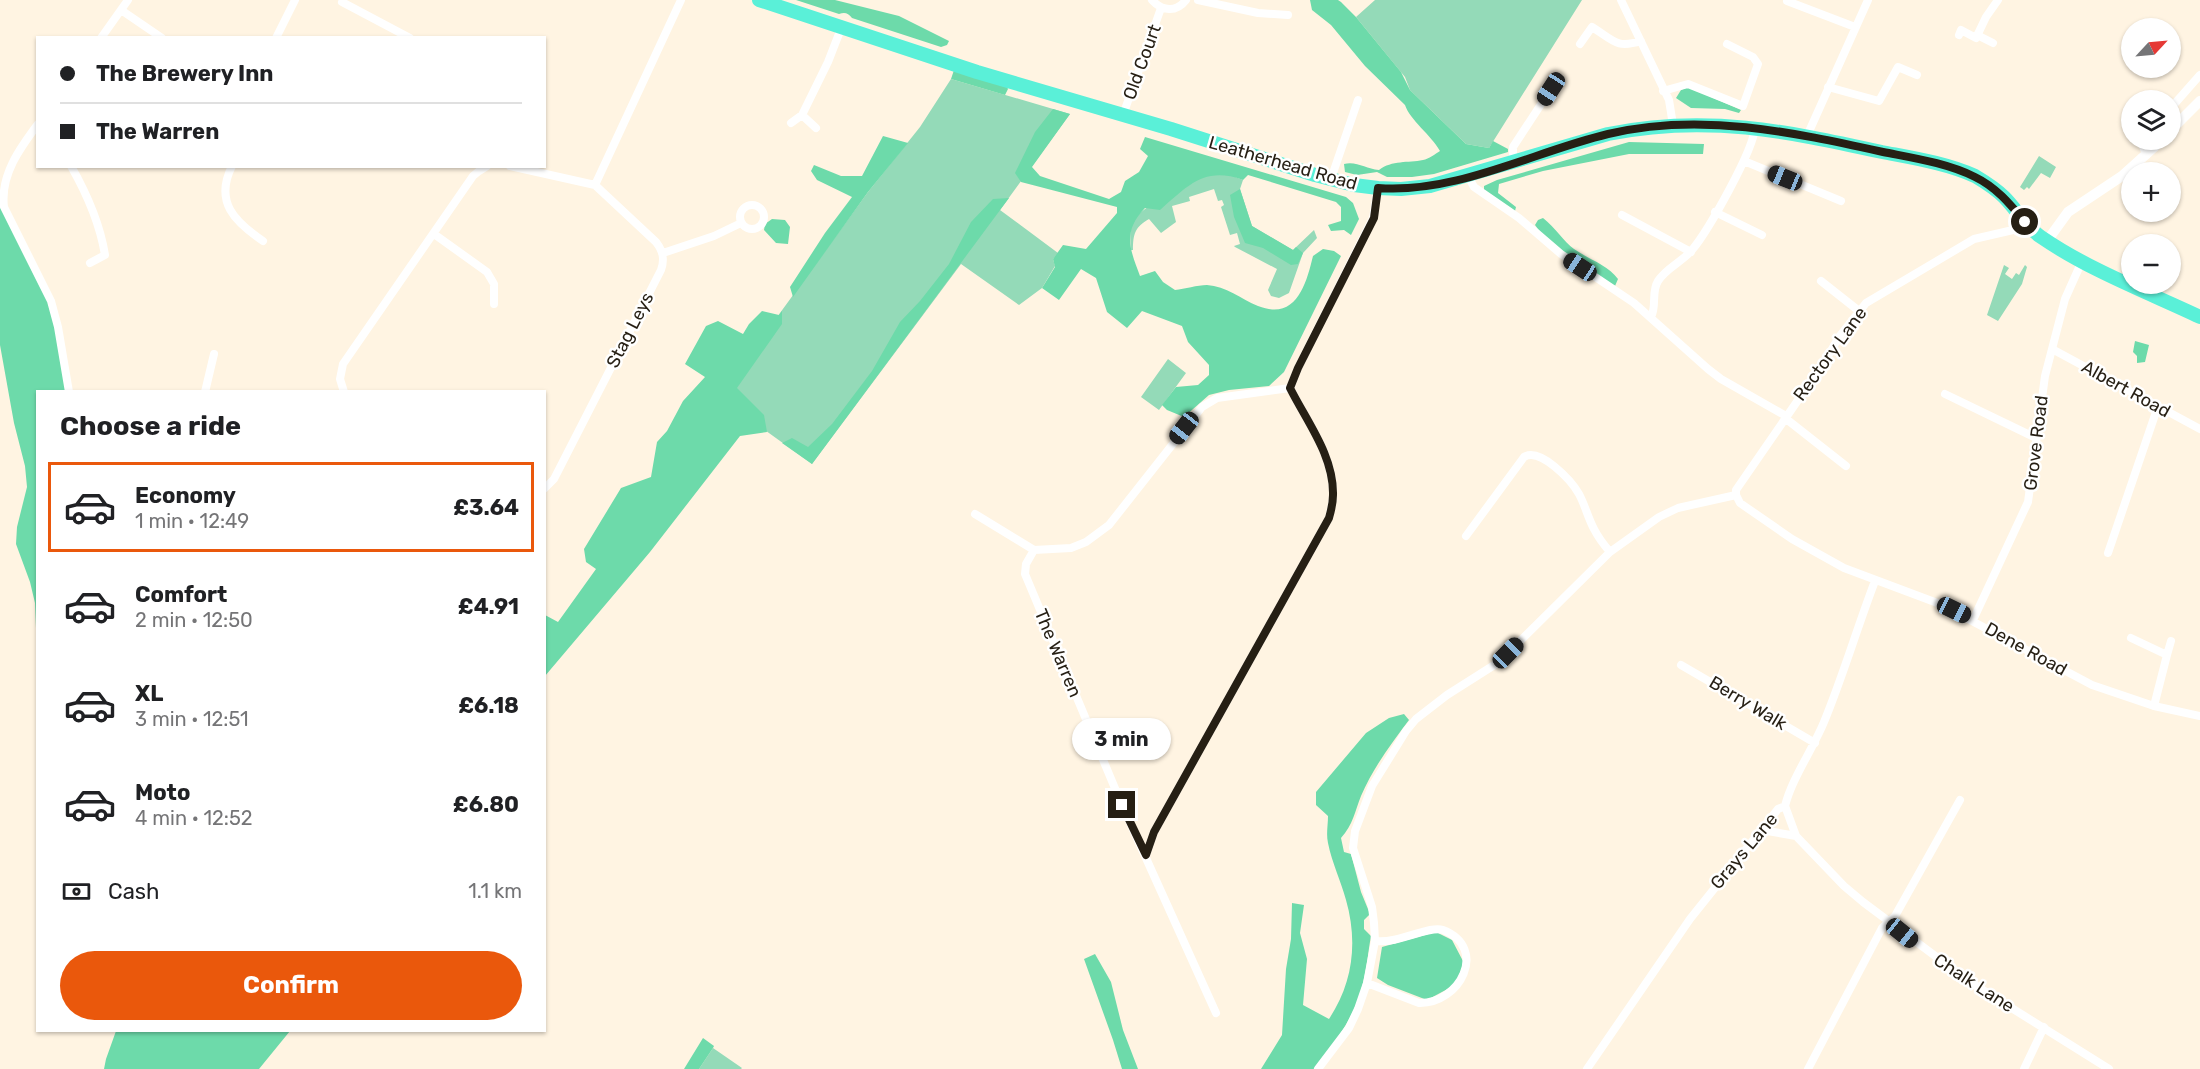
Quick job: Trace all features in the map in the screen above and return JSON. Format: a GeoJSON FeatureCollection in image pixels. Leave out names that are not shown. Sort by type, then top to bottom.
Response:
{"type":"FeatureCollection","features":[{"type":"Feature","properties":{"kind":"highway","name":"Leatherhead Road"},"geometry":{"type":"LineString","coordinates":[[759,0],[977,72],[1331,179],[1378,188],[1401,189],[1430,186],[1608,134],[1674,124],[1718,124],[1755,128],[1807,136],[1924,161],[1954,168],[1986,183],[2004,197],[2031,230],[2047,242],[2082,261],[2200,316]]}},
{"type":"Feature","properties":{"kind":"street"},"geometry":{"type":"LineString","coordinates":[[102,36],[128,0]]}},
{"type":"Feature","properties":{"kind":"street"},"geometry":{"type":"LineString","coordinates":[[277,36],[295,0]]}},
{"type":"Feature","properties":{"kind":"street"},"geometry":{"type":"LineString","coordinates":[[596,185],[681,0]]}},
{"type":"Feature","properties":{"kind":"street","name":"Old Court"},"geometry":{"type":"LineString","coordinates":[[1152,0],[1161,8],[1172,10],[1181,6],[1186,0]]}},
{"type":"Feature","properties":{"kind":"street"},"geometry":{"type":"LineString","coordinates":[[1198,0],[1258,13],[1288,15]]}},
{"type":"Feature","properties":{"kind":"street"},"geometry":{"type":"LineString","coordinates":[[1621,0],[1669,100],[1674,124]]}},
{"type":"Feature","properties":{"kind":"street"},"geometry":{"type":"LineString","coordinates":[[1807,136],[1868,0]]}},
{"type":"Feature","properties":{"kind":"street"},"geometry":{"type":"LineString","coordinates":[[1959,35],[1961,30],[1976,38],[1986,17],[1998,0]]}},
{"type":"Feature","properties":{"kind":"street"},"geometry":{"type":"LineString","coordinates":[[1787,1],[1855,27]]}},
{"type":"Feature","properties":{"kind":"street"},"geometry":{"type":"LineString","coordinates":[[342,2],[396,34]]}},
{"type":"Feature","properties":{"kind":"street","name":"Old Court"},"geometry":{"type":"LineString","coordinates":[[1123,115],[1161,8]]}},
{"type":"Feature","properties":{"kind":"street"},"geometry":{"type":"LineString","coordinates":[[121,10],[159,36]]}},
{"type":"Feature","properties":{"kind":"street"},"geometry":{"type":"LineString","coordinates":[[791,123],[802,115],[828,62],[842,26]]}},
{"type":"Feature","properties":{"kind":"street"},"geometry":{"type":"LineString","coordinates":[[1581,44],[1592,27],[1619,45],[1627,46],[1641,41]]}},
{"type":"Feature","properties":{"kind":"street"},"geometry":{"type":"LineString","coordinates":[[1977,35],[1993,43]]}},
{"type":"Feature","properties":{"kind":"street"},"geometry":{"type":"LineString","coordinates":[[1663,91],[1688,84],[1743,106],[1758,64],[1753,57],[1727,44]]}},
{"type":"Feature","properties":{"kind":"street"},"geometry":{"type":"LineString","coordinates":[[1828,87],[1879,101],[1898,67],[1917,75]]}},
{"type":"Feature","properties":{"kind":"street"},"geometry":{"type":"LineString","coordinates":[[2181,97],[2200,75]]}},
{"type":"Feature","properties":{"kind":"street"},"geometry":{"type":"LineString","coordinates":[[1513,163],[1514,147],[1551,89]]}},
{"type":"Feature","properties":{"kind":"street"},"geometry":{"type":"LineString","coordinates":[[1331,179],[1358,100]]}},
{"type":"Feature","properties":{"kind":"street"},"geometry":{"type":"LineString","coordinates":[[2181,120],[2200,101]]}},
{"type":"Feature","properties":{"kind":"street"},"geometry":{"type":"LineString","coordinates":[[802,115],[816,128]]}},
{"type":"Feature","properties":{"kind":"street"},"geometry":{"type":"LineString","coordinates":[[36,128],[2,179],[2,196],[4,207],[51,300],[69,390]]}},
{"type":"Feature","properties":{"kind":"street"},"geometry":{"type":"LineString","coordinates":[[1651,317],[1654,312],[1654,292],[1657,283],[1690,252],[1744,161],[1751,147],[1755,128]]}},
{"type":"Feature","properties":{"kind":"street"},"geometry":{"type":"LineString","coordinates":[[2145,150],[2146,154]]}},
{"type":"Feature","properties":{"kind":"street"},"geometry":{"type":"LineString","coordinates":[[2047,242],[2068,212],[2122,176],[2151,150]]}},
{"type":"Feature","properties":{"kind":"street"},"geometry":{"type":"LineString","coordinates":[[1744,161],[1841,201]]}},
{"type":"Feature","properties":{"kind":"street"},"geometry":{"type":"LineString","coordinates":[[72,168],[98,221],[105,255],[90,263]]}},
{"type":"Feature","properties":{"kind":"street"},"geometry":{"type":"LineString","coordinates":[[231,168],[226,180],[225,193],[228,205],[240,223],[263,241]]}},
{"type":"Feature","properties":{"kind":"street"},"geometry":{"type":"LineString","coordinates":[[343,390],[340,379],[343,364],[473,176],[484,168]]}},
{"type":"Feature","properties":{"kind":"street"},"geometry":{"type":"LineString","coordinates":[[519,168],[596,185],[656,242],[663,254],[714,236],[741,223]]}},
{"type":"Feature","properties":{"kind":"street"},"geometry":{"type":"LineString","coordinates":[[1468,176],[1474,187],[1511,212],[1561,255],[1634,303],[1721,379],[1785,417],[1846,466]]}},
{"type":"Feature","properties":{"kind":"street"},"geometry":{"type":"LineString","coordinates":[[1146,855],[1154,832],[1329,518],[1333,497],[1332,478],[1325,454],[1290,388],[1374,218],[1378,188]]}},
{"type":"Feature","properties":{"kind":"street"},"geometry":{"type":"LineString","coordinates":[[1715,212],[1762,235]]}},
{"type":"Feature","properties":{"kind":"street"},"geometry":{"type":"LineString","coordinates":[[1622,215],[1690,252]]}},
{"type":"Feature","properties":{"kind":"street","name":"Rectory Lane"},"geometry":{"type":"LineString","coordinates":[[1736,495],[1736,490],[1752,470],[1785,417],[1859,310],[1878,295],[1920,273],[1974,239],[2013,230],[2025,222]]}},
{"type":"Feature","properties":{"kind":"street"},"geometry":{"type":"LineString","coordinates":[[434,234],[488,272],[494,284],[494,304]]}},
{"type":"Feature","properties":{"kind":"street","name":"Stag Leys"},"geometry":{"type":"LineString","coordinates":[[546,487],[554,478],[656,280],[663,265],[663,254]]}},
{"type":"Feature","properties":{"kind":"street","name":"Grove Road"},"geometry":{"type":"LineString","coordinates":[[1973,620],[2028,502],[2045,376],[2065,299],[2082,261]]}},
{"type":"Feature","properties":{"kind":"street"},"geometry":{"type":"LineString","coordinates":[[1821,281],[1859,310]]}},
{"type":"Feature","properties":{"kind":"street","name":"Albert Road"},"geometry":{"type":"LineString","coordinates":[[2052,349],[2200,429]]}},
{"type":"Feature","properties":{"kind":"street"},"geometry":{"type":"LineString","coordinates":[[205,390],[214,354]]}},
{"type":"Feature","properties":{"kind":"street"},"geometry":{"type":"LineString","coordinates":[[975,514],[1034,550],[1071,548],[1098,535],[1109,525],[1202,407],[1217,398],[1290,388]]}},
{"type":"Feature","properties":{"kind":"street"},"geometry":{"type":"LineString","coordinates":[[1946,394],[2036,438]]}},
{"type":"Feature","properties":{"kind":"street"},"geometry":{"type":"LineString","coordinates":[[2108,553],[2158,406]]}},
{"type":"Feature","properties":{"kind":"street"},"geometry":{"type":"LineString","coordinates":[[1466,536],[1524,457],[1534,454],[1566,477],[1578,493],[1594,528],[1610,552]]}},
{"type":"Feature","properties":{"kind":"street"},"geometry":{"type":"LineString","coordinates":[[1318,1069],[1349,1028],[1366,983],[1375,941],[1372,907],[1353,848],[1355,831],[1372,786],[1393,750],[1416,719],[1447,695],[1499,662],[1610,552],[1659,517],[1678,508],[1692,503],[1736,495]]}},
{"type":"Feature","properties":{"kind":"street","name":"Dene Road"},"geometry":{"type":"LineString","coordinates":[[1736,495],[1740,504],[1792,539],[1844,568],[1875,581],[1918,594],[1973,620],[2092,685],[2154,706],[2200,716]]}},
{"type":"Feature","properties":{"kind":"street","name":"The Warren"},"geometry":{"type":"LineString","coordinates":[[1034,550],[1026,564],[1025,574],[1122,805],[1216,1013]]}},
{"type":"Feature","properties":{"kind":"street","name":"Grays Lane"},"geometry":{"type":"LineString","coordinates":[[1587,1069],[1690,919],[1742,851],[1778,809],[1785,806],[1788,795],[1815,743],[1829,709],[1875,581]]}},
{"type":"Feature","properties":{"kind":"street"},"geometry":{"type":"LineString","coordinates":[[2131,638],[2167,655]]}},
{"type":"Feature","properties":{"kind":"street"},"geometry":{"type":"LineString","coordinates":[[2154,706],[2171,641]]}},
{"type":"Feature","properties":{"kind":"street","name":"Berry Walk"},"geometry":{"type":"LineString","coordinates":[[1681,665],[1815,743]]}},
{"type":"Feature","properties":{"kind":"street"},"geometry":{"type":"LineString","coordinates":[[1808,1069],[1882,928],[1894,916],[1960,800]]}},
{"type":"Feature","properties":{"kind":"street","name":"Chalk Lane"},"geometry":{"type":"LineString","coordinates":[[1785,806],[1796,836],[1844,886],[1888,922],[1970,982],[2109,1069]]}},
{"type":"Feature","properties":{"kind":"street"},"geometry":{"type":"LineString","coordinates":[[1762,830],[1796,836]]}},
{"type":"Feature","properties":{"kind":"street"},"geometry":{"type":"LineString","coordinates":[[1366,983],[1419,1003],[1428,1003],[1445,997],[1455,988],[1467,967],[1467,958],[1458,940],[1440,929],[1430,929],[1396,941],[1375,941]]}},
{"type":"Feature","properties":{"kind":"street"},"geometry":{"type":"LineString","coordinates":[[2024,1069],[2044,1027]]}},
{"type":"Feature","properties":{"kind":"green space"},"geometry":{"type":"Polygon","coordinates":[[[796,0],[835,0],[899,16],[949,41],[947,45],[941,47],[852,18],[846,13],[839,14],[796,0]]]}},
{"type":"Feature","properties":{"kind":"green space"},"geometry":{"type":"Polygon","coordinates":[[[1310,0],[1338,0],[1341,2],[1401,72],[1410,90],[1466,144],[1489,148],[1493,141],[1508,149],[1508,152],[1434,174],[1412,177],[1387,177],[1377,172],[1357,175],[1345,172],[1344,164],[1379,170],[1395,163],[1430,158],[1440,151],[1411,116],[1405,105],[1365,66],[1331,25],[1312,10],[1310,0]]]}},
{"type":"Feature","properties":{"kind":"green space"},"geometry":{"type":"Polygon","coordinates":[[[1375,0],[1582,0],[1489,148],[1466,144],[1410,90],[1405,77],[1356,17],[1375,0]]]}},
{"type":"Feature","properties":{"kind":"green space"},"geometry":{"type":"Polygon","coordinates":[[[954,70],[1006,85],[1008,89],[1005,95],[951,79],[954,70]]]}},
{"type":"Feature","properties":{"kind":"green space"},"geometry":{"type":"Polygon","coordinates":[[[951,79],[1070,114],[1000,210],[1058,253],[1053,259],[1055,266],[1042,288],[1019,305],[961,264],[812,464],[719,397],[868,192],[920,127],[951,79]]]}},
{"type":"Feature","properties":{"kind":"green space"},"geometry":{"type":"Polygon","coordinates":[[[1688,87],[1741,110],[1739,113],[1725,109],[1691,108],[1676,98],[1681,90],[1688,87]]]}},
{"type":"Feature","properties":{"kind":"green space"},"geometry":{"type":"Polygon","coordinates":[[[1053,109],[1070,114],[1032,167],[1040,176],[1109,199],[1121,192],[1125,181],[1139,172],[1148,156],[1140,149],[1145,137],[1346,197],[1353,203],[1359,219],[1351,235],[1344,230],[1331,231],[1328,225],[1341,221],[1341,207],[1336,202],[1248,175],[1243,180],[1218,175],[1207,177],[1188,186],[1160,210],[1145,208],[1133,225],[1131,249],[1140,276],[1155,271],[1163,282],[1175,290],[1203,285],[1214,286],[1258,306],[1271,309],[1282,309],[1297,298],[1303,289],[1313,256],[1323,249],[1334,251],[1341,256],[1284,372],[1269,386],[1229,390],[1209,395],[1184,417],[1167,410],[1162,405],[1176,387],[1198,385],[1209,375],[1209,365],[1188,342],[1182,326],[1142,311],[1127,328],[1107,312],[1096,278],[1081,269],[1059,300],[1042,288],[1055,267],[1053,259],[1063,245],[1086,249],[1117,213],[1117,207],[1021,182],[1015,173],[1035,132],[1053,109]]]}},
{"type":"Feature","properties":{"kind":"green space"},"geometry":{"type":"Polygon","coordinates":[[[883,136],[908,143],[868,192],[793,297],[790,287],[825,233],[852,197],[817,180],[811,171],[814,165],[841,176],[862,176],[883,136]]]}},
{"type":"Feature","properties":{"kind":"green space"},"geometry":{"type":"Polygon","coordinates":[[[1629,142],[1704,144],[1703,154],[1629,154],[1543,171],[1499,184],[1498,193],[1516,207],[1515,211],[1484,190],[1484,186],[1497,180],[1629,142]]]}},
{"type":"Feature","properties":{"kind":"green space"},"geometry":{"type":"Polygon","coordinates":[[[2039,156],[2056,167],[2050,178],[2041,173],[2029,189],[2027,187],[2024,190],[2020,187],[2039,156]]]}},
{"type":"Feature","properties":{"kind":"green space"},"geometry":{"type":"Polygon","coordinates":[[[1228,174],[1243,180],[1240,189],[1252,226],[1293,250],[1314,230],[1317,238],[1303,253],[1289,293],[1279,298],[1271,296],[1268,290],[1277,269],[1234,246],[1240,244],[1237,233],[1230,235],[1221,207],[1224,205],[1222,200],[1218,201],[1214,189],[1189,197],[1190,201],[1172,206],[1176,222],[1161,233],[1149,219],[1144,222],[1136,232],[1133,250],[1131,250],[1132,225],[1140,213],[1202,178],[1228,174]]]}},
{"type":"Feature","properties":{"kind":"green space"},"geometry":{"type":"Polygon","coordinates":[[[1240,189],[1252,226],[1293,250],[1296,247],[1303,253],[1298,264],[1291,265],[1263,248],[1245,243],[1234,217],[1230,195],[1240,189]]]}},
{"type":"Feature","properties":{"kind":"green space"},"geometry":{"type":"Polygon","coordinates":[[[1009,198],[812,464],[782,443],[792,438],[808,447],[832,424],[872,371],[900,322],[949,264],[971,222],[993,199],[1009,198]]]}},
{"type":"Feature","properties":{"kind":"green space"},"geometry":{"type":"Polygon","coordinates":[[[0,203],[51,306],[66,390],[36,390],[36,628],[35,603],[30,582],[16,544],[17,527],[27,487],[25,466],[14,423],[0,345],[0,203]]]}},
{"type":"Feature","properties":{"kind":"green space"},"geometry":{"type":"Polygon","coordinates":[[[1543,218],[1574,249],[1614,274],[1618,279],[1615,286],[1551,243],[1535,225],[1543,218]]]}},
{"type":"Feature","properties":{"kind":"green space"},"geometry":{"type":"Polygon","coordinates":[[[772,219],[785,220],[790,227],[788,244],[776,243],[764,230],[765,224],[772,219]]]}},
{"type":"Feature","properties":{"kind":"green space"},"geometry":{"type":"Polygon","coordinates":[[[2004,265],[2009,268],[2005,274],[2012,279],[2016,273],[2019,275],[2025,265],[2027,267],[2022,284],[1998,321],[1987,315],[2004,265]]]}},
{"type":"Feature","properties":{"kind":"green space"},"geometry":{"type":"Polygon","coordinates":[[[762,311],[779,315],[782,311],[782,324],[737,388],[764,415],[767,432],[740,436],[650,552],[546,675],[546,616],[558,622],[596,569],[586,562],[584,549],[621,488],[651,477],[657,442],[667,431],[683,401],[705,377],[685,364],[706,326],[718,321],[743,334],[762,311]]]}},
{"type":"Feature","properties":{"kind":"green space"},"geometry":{"type":"Polygon","coordinates":[[[2135,341],[2149,345],[2145,362],[2137,363],[2137,356],[2133,352],[2135,341]]]}},
{"type":"Feature","properties":{"kind":"green space"},"geometry":{"type":"Polygon","coordinates":[[[1168,359],[1186,373],[1159,410],[1141,397],[1168,359]]]}},
{"type":"Feature","properties":{"kind":"green space"},"geometry":{"type":"Polygon","coordinates":[[[1404,714],[1409,720],[1371,776],[1351,823],[1341,838],[1344,852],[1351,854],[1361,892],[1370,914],[1364,920],[1364,929],[1371,936],[1360,995],[1344,1029],[1315,1069],[1261,1069],[1282,1035],[1292,903],[1304,905],[1300,933],[1307,959],[1303,1005],[1329,1019],[1343,991],[1351,962],[1350,916],[1328,843],[1328,816],[1316,805],[1316,792],[1366,733],[1389,718],[1404,714]]]}},
{"type":"Feature","properties":{"kind":"green space"},"geometry":{"type":"Polygon","coordinates":[[[1436,932],[1452,940],[1464,963],[1455,985],[1427,1000],[1388,985],[1377,978],[1382,947],[1436,932]]]}},
{"type":"Feature","properties":{"kind":"green space"},"geometry":{"type":"Polygon","coordinates":[[[1095,954],[1111,982],[1123,1030],[1138,1069],[1122,1069],[1084,959],[1095,954]]]}},
{"type":"Feature","properties":{"kind":"green space"},"geometry":{"type":"Polygon","coordinates":[[[115,1032],[289,1032],[259,1069],[104,1069],[115,1032]]]}},
{"type":"Feature","properties":{"kind":"green space"},"geometry":{"type":"Polygon","coordinates":[[[703,1038],[714,1046],[713,1048],[699,1069],[684,1069],[703,1038]]]}},
{"type":"Feature","properties":{"kind":"green space"},"geometry":{"type":"Polygon","coordinates":[[[713,1048],[742,1068],[699,1069],[713,1048]]]}},
{"type":"Feature","properties":{"kind":"route"},"geometry":{"type":"LineString","coordinates":[[1122,805],[1146,855],[1154,832],[1329,518],[1333,497],[1332,478],[1325,454],[1290,388],[1374,218],[1378,188],[1416,188],[1445,183],[1594,138],[1636,128],[1674,124],[1737,125],[1836,141],[1954,168],[1974,176],[1994,189],[2004,197],[2025,222]]}}]}
